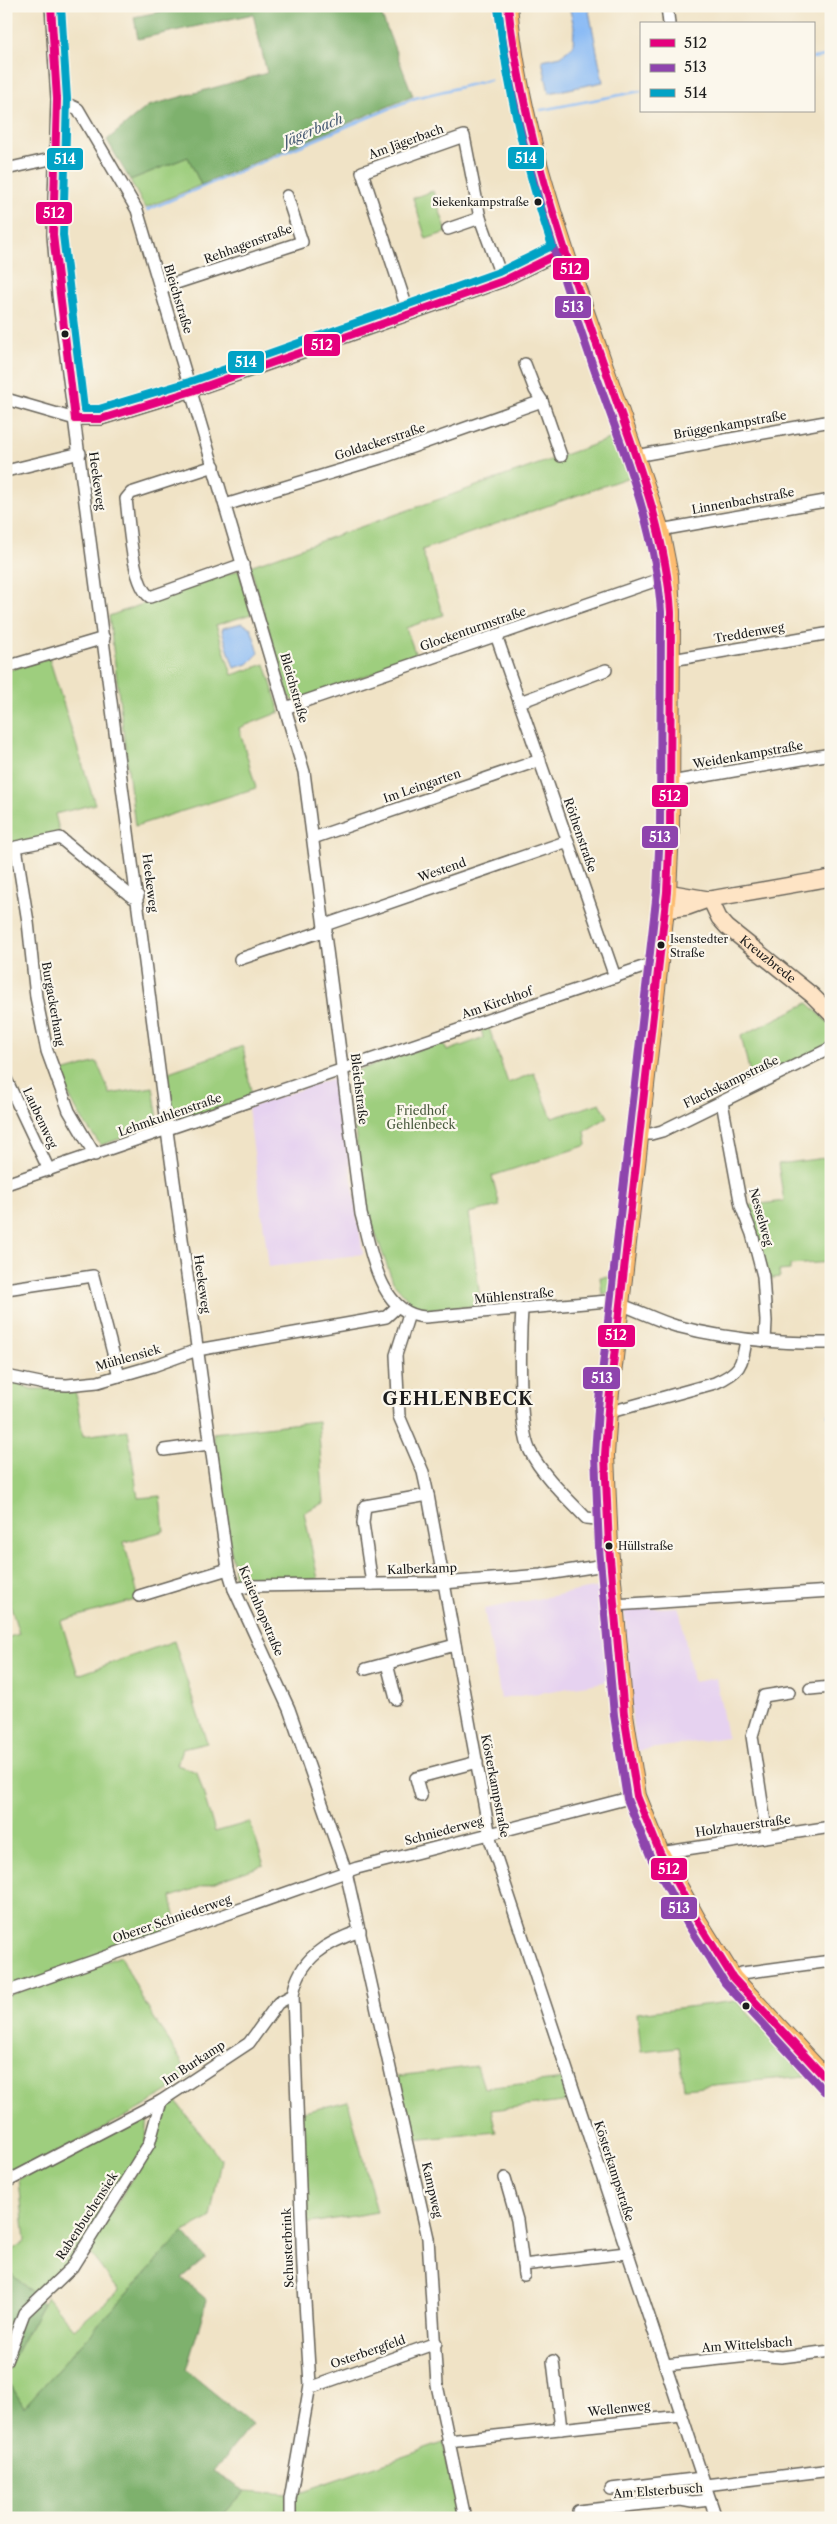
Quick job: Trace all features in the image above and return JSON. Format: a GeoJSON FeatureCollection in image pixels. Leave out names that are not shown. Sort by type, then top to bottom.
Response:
{"type":"FeatureCollection","features":[{"type":"Feature","properties":{"kind":"main road"},"geometry":{"type":"LineString","coordinates":[[508,6],[516,71],[525,119],[564,251],[660,530],[669,576],[672,660],[668,892],[608,1410],[605,1455],[614,1605],[624,1714],[637,1796],[660,1852],[697,1920],[733,1978],[831,2084]]}},
{"type":"Feature","properties":{"kind":"main road"},"geometry":{"type":"LineString","coordinates":[[666,910],[688,907],[710,899],[831,878]]}},
{"type":"Feature","properties":{"kind":"main road"},"geometry":{"type":"LineString","coordinates":[[668,892],[710,899]]}},
{"type":"Feature","properties":{"kind":"main road","name":"Kreuzbrede"},"geometry":{"type":"LineString","coordinates":[[710,899],[719,918],[727,927],[812,994],[831,1014]]}},
{"type":"Feature","properties":{"kind":"street","name":"Heekeweg"},"geometry":{"type":"LineString","coordinates":[[51,6],[57,99],[53,235],[75,420],[197,1350]]}},
{"type":"Feature","properties":{"kind":"street"},"geometry":{"type":"LineString","coordinates":[[666,6],[669,22]]}},
{"type":"Feature","properties":{"kind":"street","name":"Bleichstraße"},"geometry":{"type":"LineString","coordinates":[[57,99],[78,109],[137,210],[304,772],[361,1214],[380,1278],[398,1306],[409,1314]]}},
{"type":"Feature","properties":{"kind":"street","name":"Am Jägerbach"},"geometry":{"type":"LineString","coordinates":[[409,314],[362,172],[464,136],[480,218],[503,280]]}},
{"type":"Feature","properties":{"kind":"street"},"geometry":{"type":"LineString","coordinates":[[6,169],[55,158]]}},
{"type":"Feature","properties":{"kind":"street","name":"Rehhagenstraße"},"geometry":{"type":"LineString","coordinates":[[161,288],[302,242],[287,196]]}},
{"type":"Feature","properties":{"kind":"street"},"geometry":{"type":"LineString","coordinates":[[448,229],[480,218]]}},
{"type":"Feature","properties":{"kind":"street"},"geometry":{"type":"LineString","coordinates":[[6,399],[75,420],[101,418],[192,391],[409,314],[503,280],[564,251]]}},
{"type":"Feature","properties":{"kind":"street"},"geometry":{"type":"LineString","coordinates":[[526,364],[535,390],[542,401],[561,456]]}},
{"type":"Feature","properties":{"kind":"street","name":"Goldackerstraße"},"geometry":{"type":"LineString","coordinates":[[226,505],[384,457],[542,401]]}},
{"type":"Feature","properties":{"kind":"street","name":"Brüggenkampstraße"},"geometry":{"type":"LineString","coordinates":[[635,456],[831,421]]}},
{"type":"Feature","properties":{"kind":"street"},"geometry":{"type":"LineString","coordinates":[[6,472],[80,453]]}},
{"type":"Feature","properties":{"kind":"street"},"geometry":{"type":"LineString","coordinates":[[214,466],[131,493],[126,499],[137,572],[146,594],[150,597],[243,564]]}},
{"type":"Feature","properties":{"kind":"street","name":"Linnenbachstraße"},"geometry":{"type":"LineString","coordinates":[[660,530],[831,500]]}},
{"type":"Feature","properties":{"kind":"street","name":"Glockenturmstraße"},"geometry":{"type":"LineString","coordinates":[[285,708],[669,576]]}},
{"type":"Feature","properties":{"kind":"street","name":"Treddenweg"},"geometry":{"type":"LineString","coordinates":[[672,660],[831,633]]}},
{"type":"Feature","properties":{"kind":"street","name":"Röthenstraße"},"geometry":{"type":"LineString","coordinates":[[496,635],[615,977]]}},
{"type":"Feature","properties":{"kind":"street"},"geometry":{"type":"LineString","coordinates":[[6,667],[104,638]]}},
{"type":"Feature","properties":{"kind":"street"},"geometry":{"type":"LineString","coordinates":[[520,702],[606,670]]}},
{"type":"Feature","properties":{"kind":"street","name":"Weidenkampstraße"},"geometry":{"type":"LineString","coordinates":[[671,782],[831,754]]}},
{"type":"Feature","properties":{"kind":"street","name":"Im Leingarten"},"geometry":{"type":"LineString","coordinates":[[313,838],[540,760]]}},
{"type":"Feature","properties":{"kind":"street","name":"Burgackerhang"},"geometry":{"type":"LineString","coordinates":[[95,1155],[69,1112],[47,1051],[36,997],[28,922],[16,847],[60,838],[132,897],[138,896]]}},
{"type":"Feature","properties":{"kind":"street","name":"Westend"},"geometry":{"type":"LineString","coordinates":[[240,958],[568,841]]}},
{"type":"Feature","properties":{"kind":"street","name":"Am Kirchhof"},"geometry":{"type":"LineString","coordinates":[[342,1068],[418,1046],[646,966],[660,966]]}},
{"type":"Feature","properties":{"kind":"street","name":"Flachskampstraße"},"geometry":{"type":"LineString","coordinates":[[641,1134],[662,1131],[831,1048]]}},
{"type":"Feature","properties":{"kind":"street","name":"Lehmkuhlenstraße"},"geometry":{"type":"LineString","coordinates":[[6,1184],[167,1131],[342,1068]]}},
{"type":"Feature","properties":{"kind":"street","name":"Laubenweg"},"geometry":{"type":"LineString","coordinates":[[6,1079],[49,1170]]}},
{"type":"Feature","properties":{"kind":"street","name":"Nesselweg"},"geometry":{"type":"LineString","coordinates":[[722,1102],[741,1206],[752,1234],[763,1276],[766,1321],[764,1341]]}},
{"type":"Feature","properties":{"kind":"street"},"geometry":{"type":"LineString","coordinates":[[6,1289],[93,1276],[119,1376]]}},
{"type":"Feature","properties":{"kind":"street","name":"Mühlenstraße"},"geometry":{"type":"LineString","coordinates":[[409,1314],[425,1317],[522,1310],[608,1300],[621,1303],[673,1325],[746,1340],[831,1343]]}},
{"type":"Feature","properties":{"kind":"street"},"geometry":{"type":"LineString","coordinates":[[197,1350],[386,1317],[398,1306]]}},
{"type":"Feature","properties":{"kind":"street"},"geometry":{"type":"LineString","coordinates":[[522,1310],[520,1346],[525,1435],[529,1449],[537,1463],[586,1518],[608,1520]]}},
{"type":"Feature","properties":{"kind":"street","name":"Kösterkampstraße"},"geometry":{"type":"LineString","coordinates":[[409,1314],[396,1355],[399,1416],[423,1472],[428,1495],[489,1833],[626,2253],[716,2518]]}},
{"type":"Feature","properties":{"kind":"street"},"geometry":{"type":"LineString","coordinates":[[608,1410],[715,1383],[729,1377],[737,1371],[741,1364],[746,1340]]}},
{"type":"Feature","properties":{"kind":"street","name":"Mühlensiek"},"geometry":{"type":"LineString","coordinates":[[6,1376],[45,1384],[67,1385],[98,1382],[153,1366],[197,1350]]}},
{"type":"Feature","properties":{"kind":"street","name":"Kraienhopstraße"},"geometry":{"type":"LineString","coordinates":[[197,1350],[228,1570],[234,1589],[286,1701],[346,1872]]}},
{"type":"Feature","properties":{"kind":"street"},"geometry":{"type":"LineString","coordinates":[[164,1450],[210,1444]]}},
{"type":"Feature","properties":{"kind":"street"},"geometry":{"type":"LineString","coordinates":[[372,1584],[362,1522],[365,1506],[428,1495]]}},
{"type":"Feature","properties":{"kind":"street","name":"Kalberkamp"},"geometry":{"type":"LineString","coordinates":[[234,1589],[251,1586],[443,1583],[541,1575],[611,1564]]}},
{"type":"Feature","properties":{"kind":"street"},"geometry":{"type":"LineString","coordinates":[[139,1596],[228,1570]]}},
{"type":"Feature","properties":{"kind":"street"},"geometry":{"type":"LineString","coordinates":[[614,1605],[831,1591]]}},
{"type":"Feature","properties":{"kind":"street"},"geometry":{"type":"LineString","coordinates":[[366,1669],[455,1645]]}},
{"type":"Feature","properties":{"kind":"street"},"geometry":{"type":"LineString","coordinates":[[387,1664],[396,1699]]}},
{"type":"Feature","properties":{"kind":"street"},"geometry":{"type":"LineString","coordinates":[[810,1690],[831,1687]]}},
{"type":"Feature","properties":{"kind":"street"},"geometry":{"type":"LineString","coordinates":[[767,1836],[752,1736],[764,1696],[789,1692]]}},
{"type":"Feature","properties":{"kind":"street"},"geometry":{"type":"LineString","coordinates":[[421,1796],[416,1778],[477,1762]]}},
{"type":"Feature","properties":{"kind":"street","name":"Schniederweg"},"geometry":{"type":"LineString","coordinates":[[346,1872],[489,1833],[637,1796]]}},
{"type":"Feature","properties":{"kind":"street","name":"Holzhauerstraße"},"geometry":{"type":"LineString","coordinates":[[660,1852],[831,1827]]}},
{"type":"Feature","properties":{"kind":"street","name":"Kampweg"},"geometry":{"type":"LineString","coordinates":[[346,1872],[428,2238],[436,2343],[437,2385],[465,2518]]}},
{"type":"Feature","properties":{"kind":"street","name":"Oberer Schniederweg"},"geometry":{"type":"LineString","coordinates":[[6,1992],[346,1872]]}},
{"type":"Feature","properties":{"kind":"street"},"geometry":{"type":"LineString","coordinates":[[293,1995],[297,1977],[307,1960],[345,1936],[360,1931]]}},
{"type":"Feature","properties":{"kind":"street"},"geometry":{"type":"LineString","coordinates":[[733,1978],[742,1973],[831,1961]]}},
{"type":"Feature","properties":{"kind":"street","name":"Im Burkamp"},"geometry":{"type":"LineString","coordinates":[[6,2182],[161,2101],[249,2043],[278,2003],[293,1995]]}},
{"type":"Feature","properties":{"kind":"street","name":"Schusterbrink"},"geometry":{"type":"LineString","coordinates":[[290,2518],[290,2499],[310,2385],[302,2268],[293,1995]]}},
{"type":"Feature","properties":{"kind":"street","name":"Rabenbuchensiek"},"geometry":{"type":"LineString","coordinates":[[6,2361],[24,2313],[72,2267],[149,2144],[161,2101]]}},
{"type":"Feature","properties":{"kind":"street"},"geometry":{"type":"LineString","coordinates":[[505,2178],[518,2220],[523,2270],[626,2253]]}},
{"type":"Feature","properties":{"kind":"street","name":"Osterbergfeld"},"geometry":{"type":"LineString","coordinates":[[310,2385],[315,2386],[436,2343]]}},
{"type":"Feature","properties":{"kind":"street","name":"Am Wittelsbach"},"geometry":{"type":"LineString","coordinates":[[665,2365],[758,2355],[781,2357],[831,2351]]}},
{"type":"Feature","properties":{"kind":"street"},"geometry":{"type":"LineString","coordinates":[[553,2360],[561,2429]]}},
{"type":"Feature","properties":{"kind":"street","name":"Wellenweg"},"geometry":{"type":"LineString","coordinates":[[448,2441],[681,2416]]}},
{"type":"Feature","properties":{"kind":"street"},"geometry":{"type":"LineString","coordinates":[[704,2481],[831,2470]]}},
{"type":"Feature","properties":{"kind":"street","name":"Am Elsterbusch"},"geometry":{"type":"LineString","coordinates":[[611,2489],[704,2481]]}},
{"type":"Feature","properties":{"kind":"street","name":"Am Elsterbusch"},"geometry":{"type":"LineString","coordinates":[[578,2512],[681,2500],[692,2502],[710,2500]]}},
{"type":"Feature","properties":{"kind":"shaded area"},"geometry":{"type":"Polygon","coordinates":[[[330,1079],[338,1083],[363,1254],[269,1267],[248,1108],[330,1079]]]}},
{"type":"Feature","properties":{"kind":"shaded area"},"geometry":{"type":"Polygon","coordinates":[[[604,1586],[611,1681],[501,1699],[484,1609],[604,1586]]]}},
{"type":"Feature","properties":{"kind":"shaded area"},"geometry":{"type":"Polygon","coordinates":[[[679,1607],[693,1682],[716,1678],[727,1737],[637,1751],[633,1730],[624,1609],[679,1607]]]}},
{"type":"Feature","properties":{"kind":"green space"},"geometry":{"type":"Polygon","coordinates":[[[188,6],[378,6],[413,96],[201,185],[188,157],[130,180],[107,140],[148,106],[267,73],[253,14],[138,39],[134,17],[188,6]]]}},
{"type":"Feature","properties":{"kind":"green space"},"geometry":{"type":"Polygon","coordinates":[[[188,157],[201,185],[145,208],[130,180],[188,157]]]}},
{"type":"Feature","properties":{"kind":"green space"},"geometry":{"type":"Polygon","coordinates":[[[433,191],[447,232],[426,239],[413,198],[433,191]]]}},
{"type":"Feature","properties":{"kind":"green space"},"geometry":{"type":"Polygon","coordinates":[[[618,436],[632,476],[422,550],[443,615],[406,628],[417,658],[293,701],[289,697],[250,566],[618,436]]]}},
{"type":"Feature","properties":{"kind":"green space"},"geometry":{"type":"Polygon","coordinates":[[[239,570],[251,614],[216,625],[232,675],[265,664],[280,712],[239,728],[256,788],[135,826],[109,616],[239,570]]]}},
{"type":"Feature","properties":{"kind":"green space"},"geometry":{"type":"Polygon","coordinates":[[[49,658],[95,804],[55,814],[60,834],[6,845],[6,671],[49,658]]]}},
{"type":"Feature","properties":{"kind":"green space"},"geometry":{"type":"Polygon","coordinates":[[[808,1003],[831,1025],[831,1043],[755,1081],[751,1078],[741,1036],[808,1003]]]}},
{"type":"Feature","properties":{"kind":"green space","name":"Friedhof Gehlenbeck"},"geometry":{"type":"Polygon","coordinates":[[[488,1025],[508,1083],[534,1073],[552,1118],[600,1103],[608,1117],[585,1131],[587,1145],[492,1176],[500,1206],[469,1213],[481,1306],[421,1310],[413,1305],[393,1282],[365,1205],[348,1078],[353,1072],[443,1041],[447,1051],[483,1038],[481,1027],[488,1025]]]}},
{"type":"Feature","properties":{"kind":"green space"},"geometry":{"type":"Polygon","coordinates":[[[243,1046],[252,1098],[180,1121],[172,1119],[166,1073],[243,1046]]]}},
{"type":"Feature","properties":{"kind":"green space"},"geometry":{"type":"Polygon","coordinates":[[[97,1062],[110,1094],[153,1087],[159,1126],[101,1145],[77,1110],[59,1073],[97,1062]]]}},
{"type":"Feature","properties":{"kind":"green space"},"geometry":{"type":"Polygon","coordinates":[[[825,1158],[831,1178],[831,1262],[790,1265],[790,1270],[779,1271],[780,1277],[766,1279],[746,1206],[784,1201],[778,1164],[825,1158]]]}},
{"type":"Feature","properties":{"kind":"green space"},"geometry":{"type":"Polygon","coordinates":[[[614,1276],[616,1279],[613,1292],[602,1294],[600,1277],[614,1276]]]}},
{"type":"Feature","properties":{"kind":"green space"},"geometry":{"type":"Polygon","coordinates":[[[6,1381],[13,1381],[31,1389],[75,1389],[83,1436],[128,1430],[138,1498],[160,1496],[164,1531],[124,1542],[139,1599],[61,1621],[78,1675],[174,1641],[207,1743],[182,1749],[177,1765],[197,1772],[215,1832],[250,1822],[264,1865],[171,1897],[178,1929],[6,1989],[6,1638],[19,1634],[6,1590],[6,1381]]]}},
{"type":"Feature","properties":{"kind":"green space"},"geometry":{"type":"Polygon","coordinates":[[[318,1421],[324,1503],[304,1512],[318,1579],[243,1584],[235,1578],[213,1433],[318,1421]]]}},
{"type":"Feature","properties":{"kind":"green space"},"geometry":{"type":"Polygon","coordinates":[[[121,1956],[144,2002],[191,2077],[142,2108],[6,2178],[6,1996],[121,1956]]]}},
{"type":"Feature","properties":{"kind":"green space"},"geometry":{"type":"Polygon","coordinates":[[[737,2001],[805,2076],[684,2088],[679,2047],[641,2051],[637,2013],[737,2001]]]}},
{"type":"Feature","properties":{"kind":"green space"},"geometry":{"type":"Polygon","coordinates":[[[477,2066],[484,2088],[565,2079],[572,2101],[491,2110],[496,2132],[412,2140],[398,2076],[477,2066]]]}},
{"type":"Feature","properties":{"kind":"green space"},"geometry":{"type":"Polygon","coordinates":[[[174,2099],[221,2160],[210,2218],[183,2232],[24,2407],[6,2377],[6,2371],[47,2296],[74,2329],[119,2291],[88,2251],[151,2147],[174,2099]]]}},
{"type":"Feature","properties":{"kind":"green space"},"geometry":{"type":"Polygon","coordinates":[[[348,2101],[377,2212],[305,2224],[300,2113],[348,2101]]]}},
{"type":"Feature","properties":{"kind":"green space"},"geometry":{"type":"Polygon","coordinates":[[[148,2112],[146,2144],[70,2265],[37,2297],[6,2269],[6,2254],[25,2241],[19,2179],[148,2112]]]}},
{"type":"Feature","properties":{"kind":"green space"},"geometry":{"type":"Polygon","coordinates":[[[183,2232],[206,2258],[182,2278],[207,2300],[186,2370],[252,2424],[213,2472],[245,2491],[220,2518],[6,2518],[6,2377],[24,2407],[183,2232]]]}},
{"type":"Feature","properties":{"kind":"green space"},"geometry":{"type":"Polygon","coordinates":[[[6,2269],[43,2303],[6,2371],[6,2269]]]}},
{"type":"Feature","properties":{"kind":"green space"},"geometry":{"type":"Polygon","coordinates":[[[443,2443],[459,2518],[294,2518],[294,2494],[443,2443]]]}},
{"type":"Feature","properties":{"kind":"green space"},"geometry":{"type":"Polygon","coordinates":[[[245,2491],[287,2494],[285,2518],[220,2518],[245,2491]]]}},
{"type":"Feature","properties":{"kind":"water"},"geometry":{"type":"Polygon","coordinates":[[[569,6],[588,6],[603,82],[549,93],[542,60],[561,56],[573,46],[574,27],[569,6]]]}},
{"type":"Feature","properties":{"kind":"water"},"geometry":{"type":"Polygon","coordinates":[[[242,623],[251,628],[259,653],[248,664],[234,668],[222,631],[223,628],[242,623]]]}},
{"type":"Feature","properties":{"kind":"waterway","name":"Jägerbach"},"geometry":{"type":"LineString","coordinates":[[814,58],[831,55]]}},
{"type":"Feature","properties":{"kind":"waterway","name":"Jägerbach"},"geometry":{"type":"LineString","coordinates":[[147,210],[415,98],[490,80]]}},
{"type":"Feature","properties":{"kind":"waterway","name":"Jägerbach"},"geometry":{"type":"LineString","coordinates":[[541,110],[640,91]]}},
{"type":"Feature","properties":{"kind":"transit line","name":"512"},"geometry":{"type":"LineString","coordinates":[[51,6],[57,99],[53,235],[75,419]]}},
{"type":"Feature","properties":{"kind":"transit line","name":"514"},"geometry":{"type":"LineString","coordinates":[[61,6],[67,99],[63,235],[84,409],[99,409],[189,382],[499,272],[552,246],[526,158],[512,98],[498,7]]}},
{"type":"Feature","properties":{"kind":"transit line","name":"512"},"geometry":{"type":"LineString","coordinates":[[508,6],[524,99],[546,190],[574,279],[646,488],[662,549],[668,580],[671,612],[670,830],[667,892],[608,1410],[605,1455],[609,1547],[624,1714],[637,1796],[660,1853],[697,1920],[733,1978],[831,2084]]}},
{"type":"Feature","properties":{"kind":"transit line","name":"513"},"geometry":{"type":"LineString","coordinates":[[498,7],[514,100],[536,190],[594,369],[636,488],[652,549],[658,580],[661,612],[660,830],[657,891],[598,1409],[595,1455],[599,1548],[614,1715],[627,1799],[651,1858],[688,1925],[725,1983],[824,2091]]}},
{"type":"Feature","properties":{"kind":"transit line","name":"512"},"geometry":{"type":"LineString","coordinates":[[75,419],[101,419],[192,391],[503,281],[564,251]]}},
{"type":"Feature","properties":{"kind":"place","name":"Siekenkampstraße"},"geometry":{"type":"Point","coordinates":[538,202]}},
{"type":"Feature","properties":{"kind":"place","name":"Isenstedter Straße"},"geometry":{"type":"Point","coordinates":[661,945]}},
{"type":"Feature","properties":{"kind":"place","name":"Hüllstraße"},"geometry":{"type":"Point","coordinates":[609,1546]}},
{"type":"Feature","properties":{"kind":"district","name":"GEHLENBECK"},"geometry":{"type":"Point","coordinates":[458,1399]}}]}
